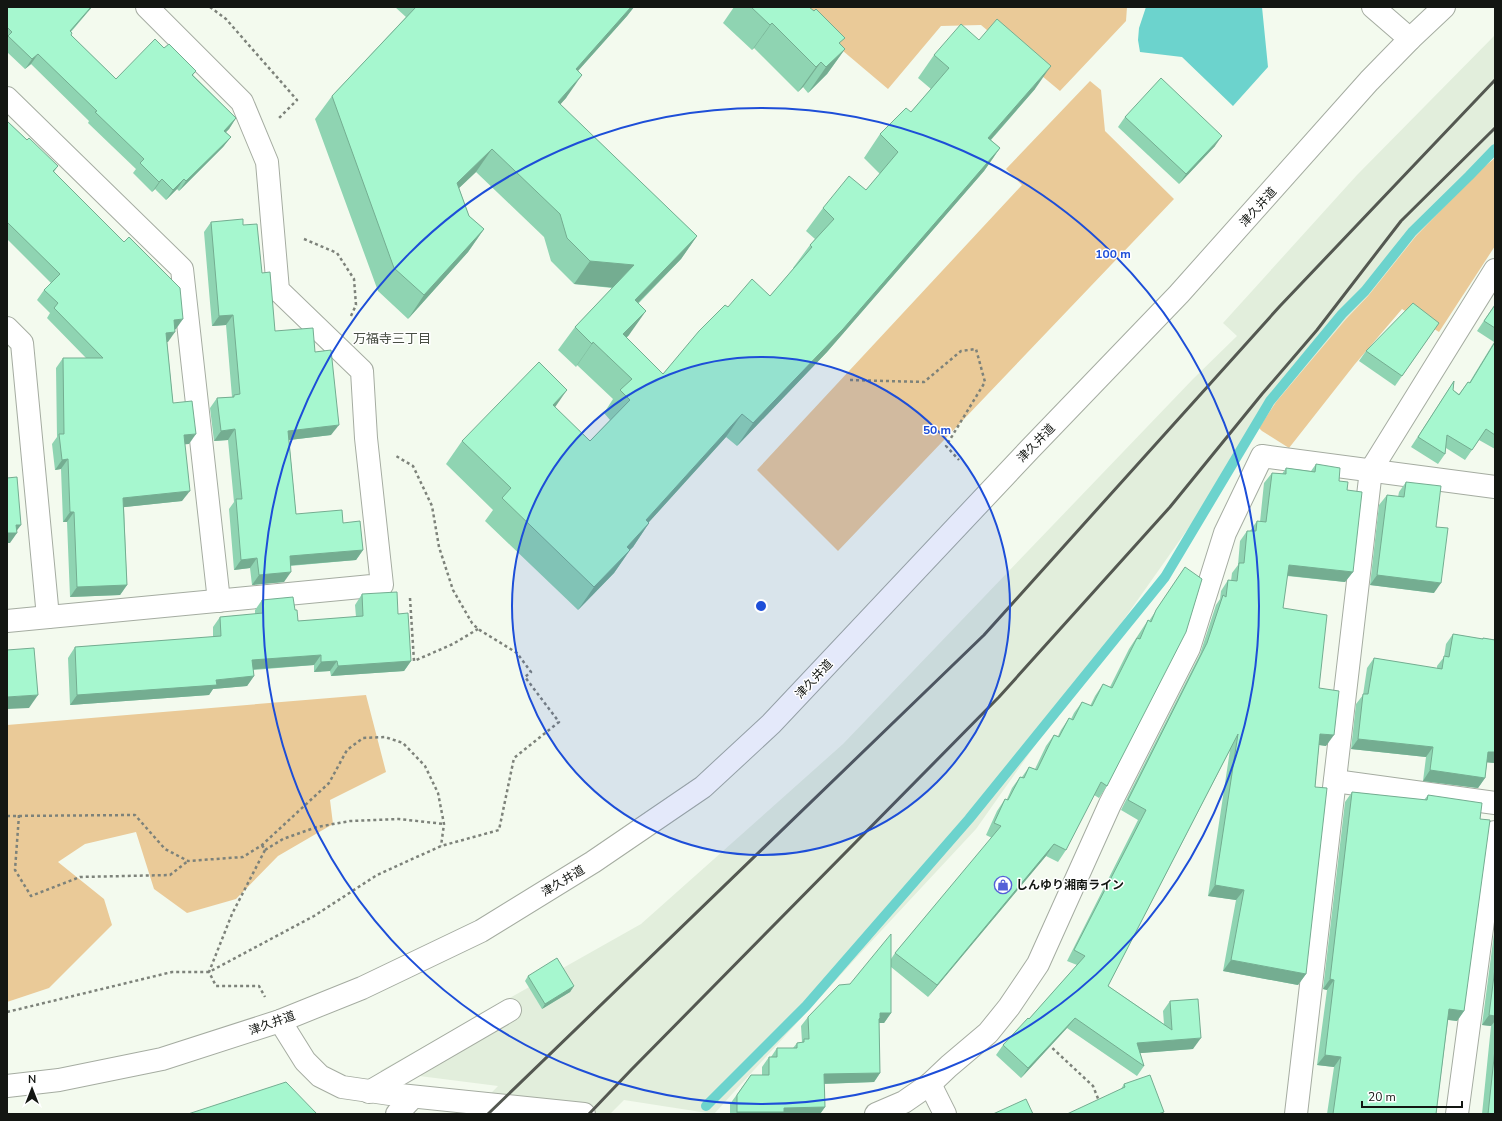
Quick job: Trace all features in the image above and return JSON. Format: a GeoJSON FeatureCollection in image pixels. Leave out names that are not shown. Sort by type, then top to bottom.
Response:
{"type":"FeatureCollection","features":[{"type":"Feature","properties":{"kind":"street"},"geometry":{"type":"LineString","coordinates":[[7,621],[382,585],[366,438],[362,371],[278,290],[267,162],[242,102],[147,7]]}},
{"type":"Feature","properties":{"kind":"street"},"geometry":{"type":"LineString","coordinates":[[1373,7],[1410,38]]}},
{"type":"Feature","properties":{"kind":"street","name":"津久井道"},"geometry":{"type":"LineString","coordinates":[[7,1086],[59,1080],[162,1059],[280,1021],[362,988],[480,932],[593,862],[703,787],[771,724],[1029,450],[1179,294],[1369,81],[1410,38],[1444,7]]}},
{"type":"Feature","properties":{"kind":"street"},"geometry":{"type":"LineString","coordinates":[[7,98],[182,269],[218,601]]}},
{"type":"Feature","properties":{"kind":"street"},"geometry":{"type":"LineString","coordinates":[[1296,1114],[1371,470],[1495,270]]}},
{"type":"Feature","properties":{"kind":"street"},"geometry":{"type":"LineString","coordinates":[[7,328],[22,343],[48,617]]}},
{"type":"Feature","properties":{"kind":"street"},"geometry":{"type":"LineString","coordinates":[[876,1114],[904,1102],[930,1084],[988,1033],[1009,1007],[1038,964],[1110,804],[1188,648],[1225,533],[1262,456],[1495,487]]}},
{"type":"Feature","properties":{"kind":"street"},"geometry":{"type":"LineString","coordinates":[[1335,781],[1495,803]]}},
{"type":"Feature","properties":{"kind":"street"},"geometry":{"type":"LineString","coordinates":[[1457,1114],[1495,832]]}},
{"type":"Feature","properties":{"kind":"street"},"geometry":{"type":"LineString","coordinates":[[369,1092],[510,1010]]}},
{"type":"Feature","properties":{"kind":"street"},"geometry":{"type":"LineString","coordinates":[[280,1021],[305,1061],[320,1076],[342,1087],[413,1097],[584,1114]]}},
{"type":"Feature","properties":{"kind":"street"},"geometry":{"type":"LineString","coordinates":[[930,1084],[945,1114]]}},
{"type":"Feature","properties":{"kind":"street"},"geometry":{"type":"LineString","coordinates":[[397,1114],[413,1097]]}},
{"type":"Feature","properties":{"kind":"path"},"geometry":{"type":"LineString","coordinates":[[210,7],[226,19],[296,100],[277,119]]}},
{"type":"Feature","properties":{"kind":"path"},"geometry":{"type":"LineString","coordinates":[[304,239],[337,253],[354,279],[356,305],[348,324]]}},
{"type":"Feature","properties":{"kind":"path"},"geometry":{"type":"LineString","coordinates":[[850,380],[924,382],[961,351],[976,349],[985,382],[946,446],[959,460]]}},
{"type":"Feature","properties":{"kind":"path"},"geometry":{"type":"LineString","coordinates":[[7,1012],[172,972],[209,972],[314,916],[377,875],[441,846],[499,830],[514,758],[559,722],[525,677],[532,672],[517,653],[478,629],[472,623],[453,590],[439,547],[432,506],[413,466],[366,438]]}},
{"type":"Feature","properties":{"kind":"path"},"geometry":{"type":"LineString","coordinates":[[410,598],[414,661],[453,644],[478,629]]}},
{"type":"Feature","properties":{"kind":"path"},"geometry":{"type":"LineString","coordinates":[[7,816],[135,815],[165,849],[188,861],[243,858],[262,845],[329,783],[348,750],[363,738],[385,737],[403,743],[425,766],[438,793],[444,824],[441,846]]}},
{"type":"Feature","properties":{"kind":"path"},"geometry":{"type":"LineString","coordinates":[[19,816],[15,870],[31,896],[80,877],[170,875],[188,861]]}},
{"type":"Feature","properties":{"kind":"path"},"geometry":{"type":"LineString","coordinates":[[280,1021],[259,986],[216,986],[209,972],[232,914],[265,850],[283,839],[317,827],[350,821],[399,819],[444,824]]}},
{"type":"Feature","properties":{"kind":"path"},"geometry":{"type":"LineString","coordinates":[[262,845],[265,850]]}},
{"type":"Feature","properties":{"kind":"path"},"geometry":{"type":"LineString","coordinates":[[1048,1044],[1093,1086],[1101,1107]]}},
{"type":"Feature","properties":{"kind":"shaded area"},"geometry":{"type":"Polygon","coordinates":[[[791,7],[1127,7],[1126,21],[1060,91],[981,25],[941,26],[888,89],[791,7]]]}},
{"type":"Feature","properties":{"kind":"shaded area"},"geometry":{"type":"Polygon","coordinates":[[[1495,35],[1495,157],[1480,170],[1416,236],[1368,296],[1346,319],[1276,402],[976,829],[714,1114],[624,1100],[610,1114],[471,1114],[498,1086],[380,1071],[641,924],[843,744],[1193,379],[1237,336],[1223,323],[1357,175],[1495,35]]]}},
{"type":"Feature","properties":{"kind":"shaded area"},"geometry":{"type":"Polygon","coordinates":[[[1090,81],[1101,90],[1105,131],[1174,199],[838,551],[757,470],[1022,185],[1006,169],[1090,81]]]}},
{"type":"Feature","properties":{"kind":"shaded area"},"geometry":{"type":"Polygon","coordinates":[[[1495,158],[1495,246],[1439,332],[1402,309],[1355,364],[1289,448],[1262,431],[1259,428],[1276,402],[1346,319],[1368,296],[1416,236],[1480,170],[1495,158]]]}},
{"type":"Feature","properties":{"kind":"shaded area"},"geometry":{"type":"Polygon","coordinates":[[[366,695],[386,772],[330,800],[333,824],[278,856],[236,899],[187,913],[154,889],[136,832],[85,844],[58,862],[104,899],[112,925],[49,988],[7,1002],[7,725],[366,695]]]}},
{"type":"Feature","properties":{"kind":"water"},"geometry":{"type":"Polygon","coordinates":[[[1146,7],[1262,7],[1268,67],[1233,106],[1182,57],[1140,52],[1138,40],[1139,28],[1146,7]]]}},
{"type":"Feature","properties":{"kind":"building"},"geometry":{"type":"Polygon","coordinates":[[[7,7],[91,7],[70,31],[72,33],[71,35],[116,79],[155,39],[164,48],[169,44],[196,71],[192,75],[236,118],[224,131],[231,137],[186,181],[184,179],[173,190],[162,179],[159,182],[140,163],[144,159],[95,112],[97,111],[38,54],[32,59],[8,36],[12,32],[7,27],[7,7]]]}},
{"type":"Feature","properties":{"kind":"building"},"geometry":{"type":"Polygon","coordinates":[[[416,7],[631,7],[576,69],[582,75],[558,102],[697,236],[635,300],[646,311],[623,334],[663,374],[699,331],[725,305],[728,307],[752,279],[770,296],[812,247],[810,245],[834,219],[823,208],[849,176],[866,190],[898,152],[880,134],[906,108],[911,112],[949,68],[934,55],[961,24],[979,40],[997,19],[1051,66],[988,138],[1000,148],[843,329],[753,423],[742,414],[646,520],[649,523],[627,547],[630,550],[594,587],[502,498],[511,488],[462,441],[539,362],[567,390],[553,405],[590,441],[630,400],[620,390],[632,379],[575,327],[634,265],[590,261],[567,238],[560,214],[492,149],[457,183],[469,216],[484,229],[424,295],[394,268],[332,96],[416,7]]]}},
{"type":"Feature","properties":{"kind":"building"},"geometry":{"type":"Polygon","coordinates":[[[751,7],[809,7],[814,11],[816,9],[845,38],[839,43],[845,49],[826,67],[821,62],[816,67],[772,23],[770,25],[751,7]]]}},
{"type":"Feature","properties":{"kind":"building"},"geometry":{"type":"Polygon","coordinates":[[[1161,78],[1222,136],[1186,174],[1125,117],[1161,78]]]}},
{"type":"Feature","properties":{"kind":"building"},"geometry":{"type":"Polygon","coordinates":[[[7,121],[27,140],[29,138],[58,166],[53,171],[124,242],[129,237],[180,288],[183,319],[174,320],[175,332],[166,333],[173,403],[192,401],[196,434],[184,435],[190,491],[123,498],[127,585],[77,587],[74,512],[70,512],[68,459],[62,460],[59,434],[64,434],[63,358],[103,358],[54,308],[58,303],[44,290],[60,274],[8,223],[7,224],[7,121]]]}},
{"type":"Feature","properties":{"kind":"building"},"geometry":{"type":"Polygon","coordinates":[[[243,219],[243,225],[257,224],[262,273],[270,272],[275,331],[313,328],[315,352],[331,350],[339,425],[288,431],[296,514],[342,510],[343,523],[360,521],[363,550],[290,556],[291,572],[259,575],[257,558],[241,560],[236,499],[242,499],[235,429],[221,431],[217,398],[234,397],[234,395],[240,394],[233,315],[219,316],[211,222],[243,219]]]}},
{"type":"Feature","properties":{"kind":"building"},"geometry":{"type":"Polygon","coordinates":[[[1413,303],[1439,323],[1402,376],[1366,351],[1413,303]]]}},
{"type":"Feature","properties":{"kind":"building"},"geometry":{"type":"Polygon","coordinates":[[[1495,305],[1495,328],[1484,321],[1495,305]]]}},
{"type":"Feature","properties":{"kind":"building"},"geometry":{"type":"Polygon","coordinates":[[[1495,342],[1495,435],[1486,429],[1472,450],[1447,435],[1445,454],[1418,437],[1454,381],[1453,390],[1459,395],[1468,382],[1470,383],[1495,342]]]}},
{"type":"Feature","properties":{"kind":"building"},"geometry":{"type":"Polygon","coordinates":[[[1316,464],[1340,468],[1339,481],[1348,482],[1347,490],[1362,492],[1353,572],[1289,565],[1283,608],[1327,615],[1319,688],[1339,691],[1334,735],[1320,734],[1315,787],[1327,788],[1306,974],[1231,960],[1244,890],[1215,885],[1238,734],[1108,986],[1172,1030],[1170,1001],[1198,999],[1201,1038],[1137,1043],[1144,1066],[1075,1018],[1028,1068],[1003,1045],[1028,1018],[1029,1019],[1085,956],[1074,950],[1146,810],[1128,800],[1207,643],[1223,595],[1226,597],[1228,580],[1237,581],[1239,563],[1244,563],[1247,531],[1256,531],[1257,521],[1266,522],[1272,473],[1286,474],[1286,468],[1315,472],[1316,464]]]}},
{"type":"Feature","properties":{"kind":"building"},"geometry":{"type":"Polygon","coordinates":[[[17,477],[21,525],[16,525],[17,533],[7,533],[7,478],[17,477]]]}},
{"type":"Feature","properties":{"kind":"building"},"geometry":{"type":"Polygon","coordinates":[[[1406,482],[1441,486],[1436,527],[1448,528],[1441,583],[1377,575],[1387,495],[1404,497],[1406,482]]]}},
{"type":"Feature","properties":{"kind":"building"},"geometry":{"type":"Polygon","coordinates":[[[1185,567],[1202,579],[1186,632],[1107,786],[1101,782],[1066,850],[1054,844],[937,985],[895,953],[1001,826],[994,823],[1005,799],[1008,800],[1020,777],[1024,778],[1029,767],[1037,770],[1054,735],[1059,737],[1069,718],[1073,720],[1082,702],[1092,706],[1103,684],[1112,688],[1137,638],[1140,639],[1148,620],[1151,622],[1156,610],[1185,567]]]}},
{"type":"Feature","properties":{"kind":"building"},"geometry":{"type":"Polygon","coordinates":[[[397,592],[398,614],[408,613],[411,661],[338,666],[337,661],[321,662],[321,655],[252,660],[254,676],[216,680],[217,685],[77,695],[75,647],[221,636],[220,617],[263,613],[262,600],[293,597],[295,610],[297,610],[298,621],[363,616],[362,594],[397,592]]]}},
{"type":"Feature","properties":{"kind":"building"},"geometry":{"type":"Polygon","coordinates":[[[1453,634],[1495,640],[1495,752],[1488,752],[1485,778],[1430,770],[1433,747],[1358,739],[1363,694],[1368,694],[1374,658],[1442,669],[1444,656],[1449,657],[1453,634]]]}},
{"type":"Feature","properties":{"kind":"building"},"geometry":{"type":"Polygon","coordinates":[[[34,648],[38,695],[7,697],[7,650],[34,648]]]}},
{"type":"Feature","properties":{"kind":"building"},"geometry":{"type":"Polygon","coordinates":[[[1352,792],[1427,800],[1428,795],[1482,803],[1480,819],[1490,820],[1464,1011],[1449,1009],[1436,1114],[1333,1114],[1341,1057],[1325,1055],[1334,980],[1330,979],[1352,792]]]}},
{"type":"Feature","properties":{"kind":"building"},"geometry":{"type":"Polygon","coordinates":[[[891,934],[891,1013],[880,1013],[880,1073],[824,1074],[825,1107],[784,1108],[784,1112],[737,1112],[737,1095],[751,1075],[769,1075],[769,1057],[777,1057],[777,1048],[797,1048],[797,1043],[804,1042],[804,1039],[809,1039],[808,1017],[839,985],[850,984],[891,934]]]}},
{"type":"Feature","properties":{"kind":"building"},"geometry":{"type":"Polygon","coordinates":[[[557,958],[574,986],[545,1004],[528,976],[557,958]]]}},
{"type":"Feature","properties":{"kind":"building"},"geometry":{"type":"Polygon","coordinates":[[[1495,968],[1495,1016],[1489,1015],[1495,968]]]}},
{"type":"Feature","properties":{"kind":"building"},"geometry":{"type":"Polygon","coordinates":[[[1495,1049],[1495,1114],[1488,1114],[1495,1049]]]}},
{"type":"Feature","properties":{"kind":"building"},"geometry":{"type":"Polygon","coordinates":[[[1150,1075],[1164,1112],[1158,1114],[1067,1114],[1125,1087],[1124,1084],[1150,1075]]]}},
{"type":"Feature","properties":{"kind":"building"},"geometry":{"type":"Polygon","coordinates":[[[286,1082],[317,1114],[188,1114],[286,1082]]]}},
{"type":"Feature","properties":{"kind":"building"},"geometry":{"type":"Polygon","coordinates":[[[1026,1099],[1033,1114],[993,1114],[1026,1099]]]}},
{"type":"Feature","properties":{"kind":"waterway"},"geometry":{"type":"LineString","coordinates":[[706,1106],[806,1006],[969,819],[1165,577],[1270,401],[1342,314],[1365,291],[1412,232],[1495,149]]}},
{"type":"Feature","properties":{"kind":"railway"},"geometry":{"type":"LineString","coordinates":[[488,1114],[984,635],[1280,306],[1495,80]]}},
{"type":"Feature","properties":{"kind":"railway"},"geometry":{"type":"LineString","coordinates":[[589,1114],[999,697],[1170,507],[1262,394],[1317,330],[1401,221],[1495,128]]}},
{"type":"Feature","properties":{"kind":"place","name":"しんゆり湘南ライン"},"geometry":{"type":"Point","coordinates":[1003,885]}},
{"type":"Feature","properties":{"kind":"district","name":"万福寺三丁目"},"geometry":{"type":"Point","coordinates":[392,339]}}]}
